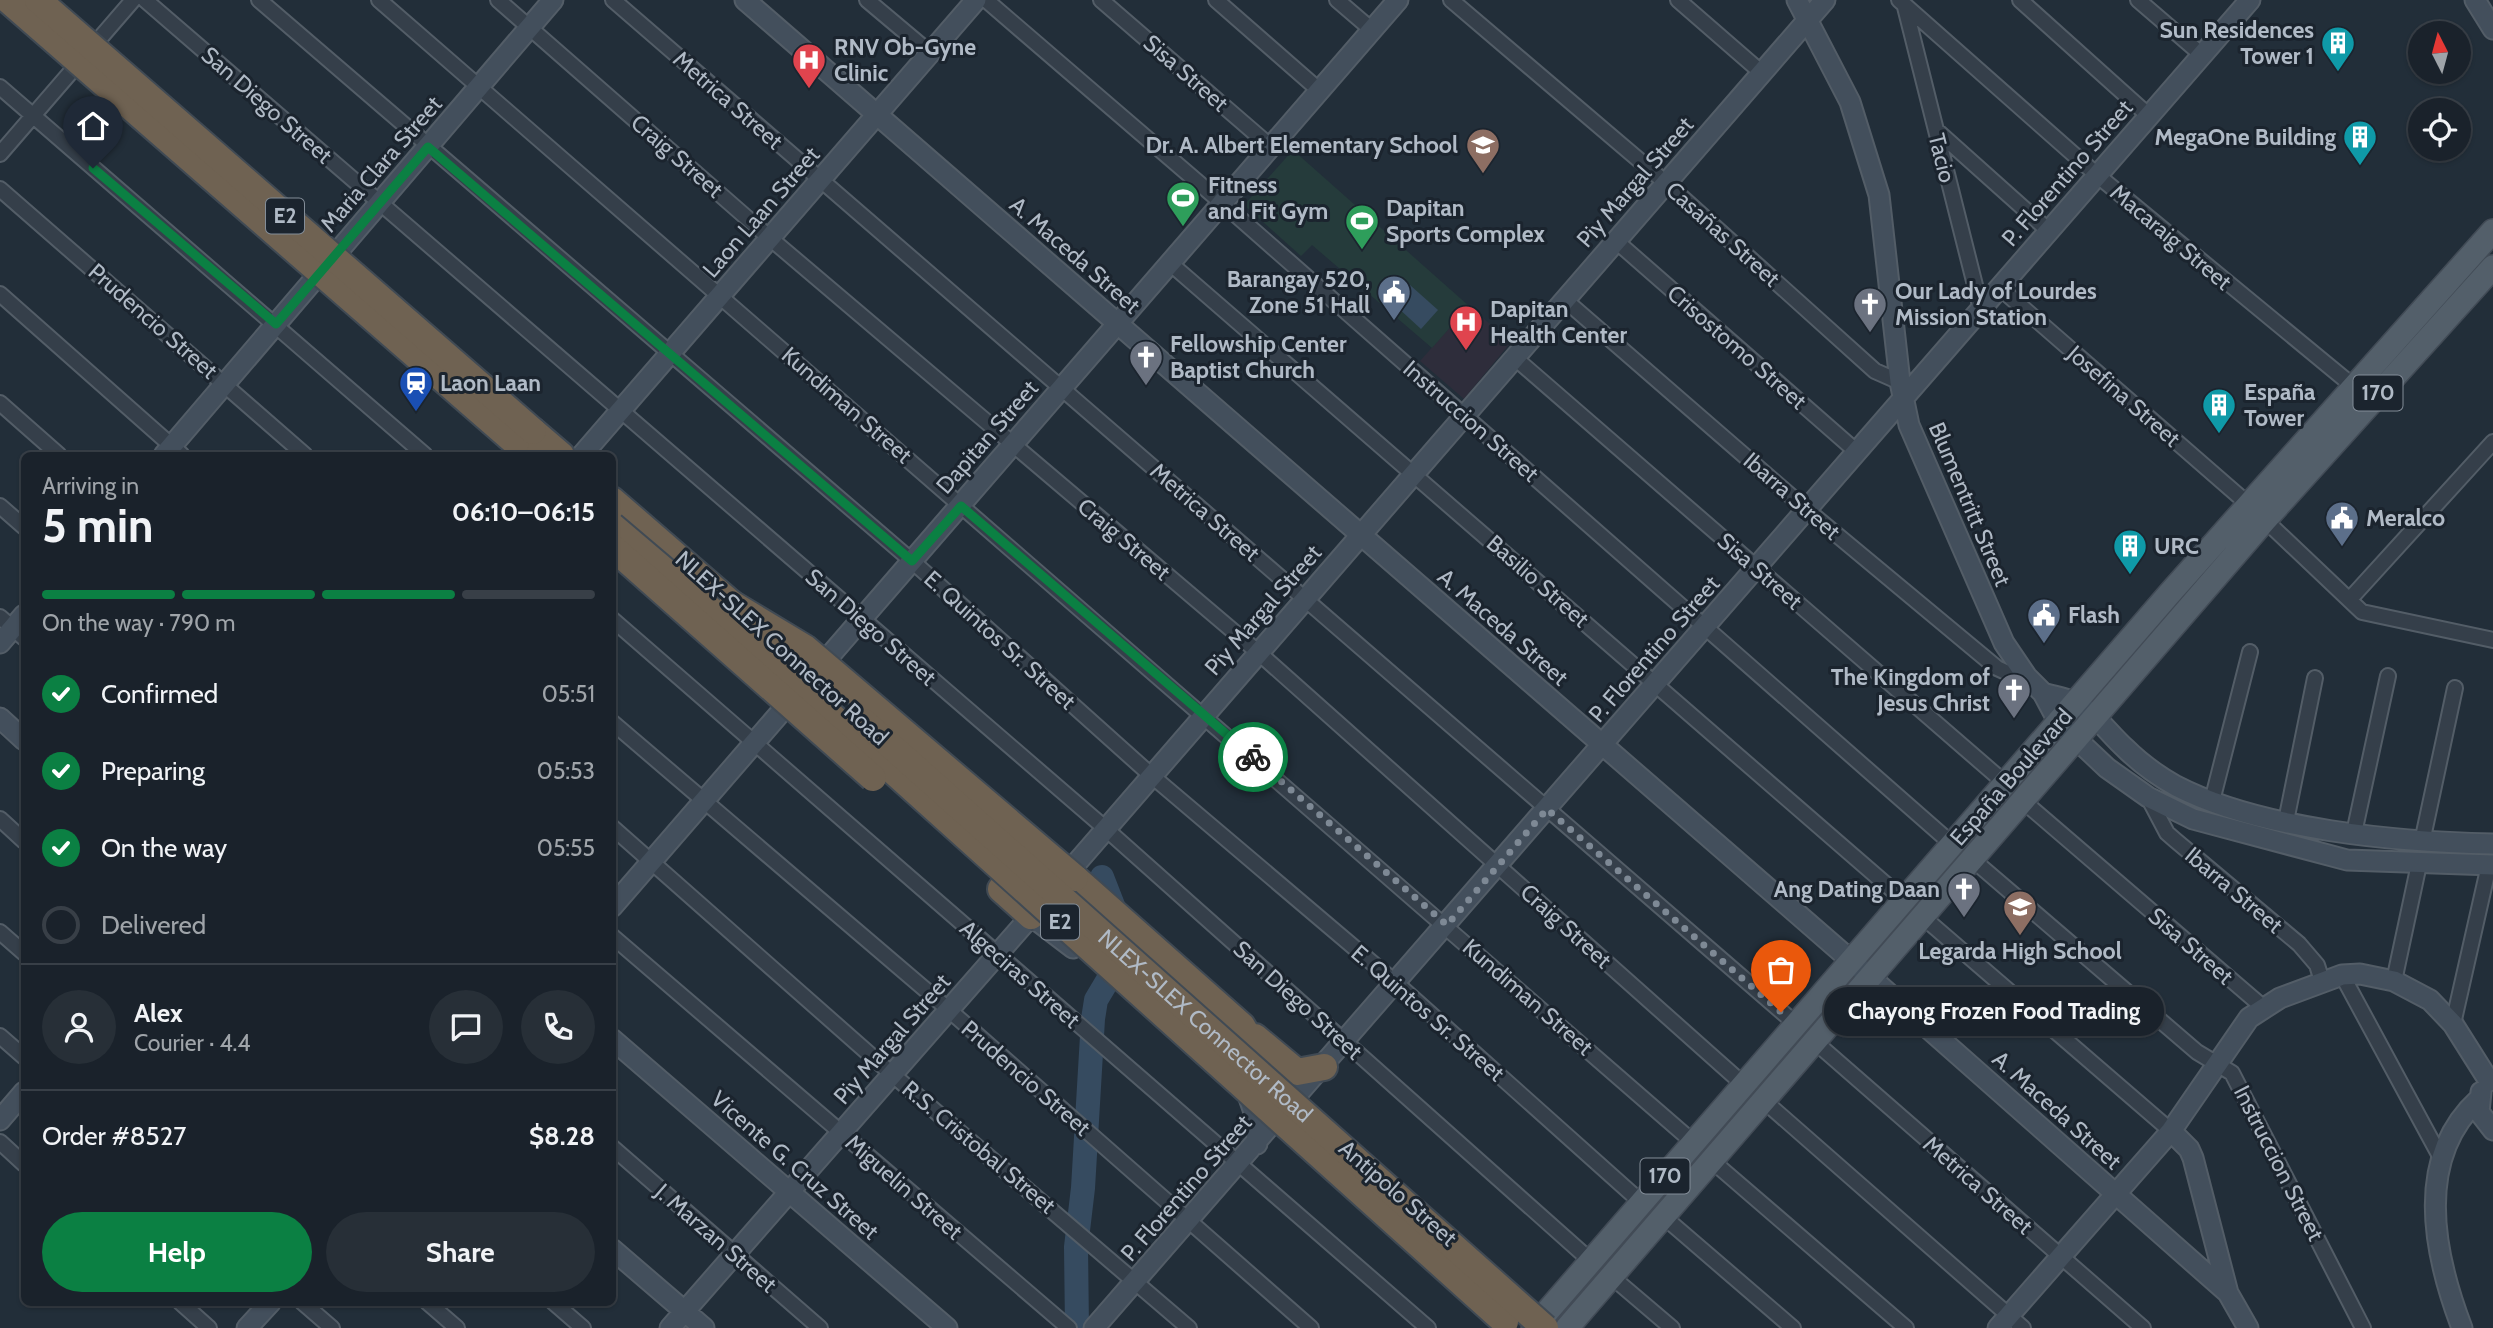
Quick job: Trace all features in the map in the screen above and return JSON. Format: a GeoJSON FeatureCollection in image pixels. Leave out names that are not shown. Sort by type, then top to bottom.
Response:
{"type":"FeatureCollection","features":[{"type":"Feature","properties":{"kind":"highway","name":"E2"},"geometry":{"type":"LineString","coordinates":[[8,0],[524,451]]}},
{"type":"Feature","properties":{"kind":"highway","name":"E2"},"geometry":{"type":"LineString","coordinates":[[38,0],[558,452]]}},
{"type":"Feature","properties":{"kind":"highway","name":"NLEX-SLEX Connector Road"},"geometry":{"type":"LineString","coordinates":[[616,503],[1544,1325]]}},
{"type":"Feature","properties":{"kind":"highway","name":"NLEX-SLEX Connector Road"},"geometry":{"type":"LineString","coordinates":[[616,529],[764,655],[1512,1328]]}},
{"type":"Feature","properties":{"kind":"highway"},"geometry":{"type":"LineString","coordinates":[[616,551],[1031,916]]}},
{"type":"Feature","properties":{"kind":"highway"},"geometry":{"type":"LineString","coordinates":[[732,604],[806,648],[945,764],[1297,1072],[1324,1066]]}},
{"type":"Feature","properties":{"kind":"highway"},"geometry":{"type":"LineString","coordinates":[[1242,1026],[1285,1112]]}},
{"type":"Feature","properties":{"kind":"main road","name":"España Boulevard"},"geometry":{"type":"LineString","coordinates":[[1567,1328],[2094,718],[2353,386],[2493,230]]}},
{"type":"Feature","properties":{"kind":"main road","name":"España Boulevard"},"geometry":{"type":"LineString","coordinates":[[1544,1325],[1591,1261],[2076,702],[2493,267]]}},
{"type":"Feature","properties":{"kind":"street"},"geometry":{"type":"LineString","coordinates":[[0,154],[133,0]]}},
{"type":"Feature","properties":{"kind":"street","name":"San Diego Street"},"geometry":{"type":"LineString","coordinates":[[145,0],[1106,829],[1591,1261]]}},
{"type":"Feature","properties":{"kind":"street","name":"E. Quintos Sr. Street"},"geometry":{"type":"LineString","coordinates":[[259,0],[912,561],[1152,776],[1396,984],[1642,1203]]}},
{"type":"Feature","properties":{"kind":"street","name":"Kundiman Street"},"geometry":{"type":"LineString","coordinates":[[379,0],[1447,925],[1693,1142]]}},
{"type":"Feature","properties":{"kind":"street","name":"Craig Street"},"geometry":{"type":"LineString","coordinates":[[498,0],[771,239],[1259,653],[1743,1084]]}},
{"type":"Feature","properties":{"kind":"street","name":"Maria Clara Street"},"geometry":{"type":"LineString","coordinates":[[172,452],[225,384],[553,0]]}},
{"type":"Feature","properties":{"kind":"street","name":"Metrica Street"},"geometry":{"type":"LineString","coordinates":[[613,0],[1796,1024]]}},
{"type":"Feature","properties":{"kind":"street","name":"A. Maceda Street"},"geometry":{"type":"LineString","coordinates":[[745,0],[1870,977],[2228,1293]]}},
{"type":"Feature","properties":{"kind":"street"},"geometry":{"type":"LineString","coordinates":[[867,0],[930,53]]}},
{"type":"Feature","properties":{"kind":"street","name":"Laon Laan Street"},"geometry":{"type":"LineString","coordinates":[[585,452],[976,0]]}},
{"type":"Feature","properties":{"kind":"street","name":"Instruccion Street"},"geometry":{"type":"LineString","coordinates":[[986,0],[1223,203],[1952,844]]}},
{"type":"Feature","properties":{"kind":"street","name":"Sisa Street"},"geometry":{"type":"LineString","coordinates":[[1101,0],[1271,147]]}},
{"type":"Feature","properties":{"kind":"street"},"geometry":{"type":"LineString","coordinates":[[1216,0],[1320,91]]}},
{"type":"Feature","properties":{"kind":"street"},"geometry":{"type":"LineString","coordinates":[[1337,0],[1372,30]]}},
{"type":"Feature","properties":{"kind":"street","name":"Dapitan Street"},"geometry":{"type":"LineString","coordinates":[[616,902],[1148,292],[1398,0]]}},
{"type":"Feature","properties":{"kind":"street","name":"Casañas Street"},"geometry":{"type":"LineString","coordinates":[[1451,0],[1666,183],[1902,391]]}},
{"type":"Feature","properties":{"kind":"street"},"geometry":{"type":"LineString","coordinates":[[1678,0],[1762,73]]}},
{"type":"Feature","properties":{"kind":"street","name":"Blumentritt Street"},"geometry":{"type":"LineString","coordinates":[[1797,0],[1850,102],[1879,195],[1902,391],[1920,455],[2004,643],[2027,677],[2043,693],[2059,723],[2108,768],[2148,797],[2193,820],[2284,846],[2347,860],[2491,865]]}},
{"type":"Feature","properties":{"kind":"street","name":"Piy Margal Street"},"geometry":{"type":"LineString","coordinates":[[670,1328],[998,955],[1825,0]]}},
{"type":"Feature","properties":{"kind":"street"},"geometry":{"type":"LineString","coordinates":[[2020,0],[2149,116]]}},
{"type":"Feature","properties":{"kind":"street"},"geometry":{"type":"LineString","coordinates":[[2138,0],[2202,55]]}},
{"type":"Feature","properties":{"kind":"street","name":"P. Florentino Street"},"geometry":{"type":"LineString","coordinates":[[1094,1328],[1807,510],[1857,452],[1902,391],[2000,288],[2250,0]]}},
{"type":"Feature","properties":{"kind":"street"},"geometry":{"type":"LineString","coordinates":[[2475,0],[2493,29]]}},
{"type":"Feature","properties":{"kind":"street","name":"Tacio"},"geometry":{"type":"LineString","coordinates":[[1902,3],[1981,309]]}},
{"type":"Feature","properties":{"kind":"street","name":"Macaraig Street"},"geometry":{"type":"LineString","coordinates":[[1902,3],[2097,176],[2353,386]]}},
{"type":"Feature","properties":{"kind":"street"},"geometry":{"type":"LineString","coordinates":[[0,87],[422,452]]}},
{"type":"Feature","properties":{"kind":"street"},"geometry":{"type":"LineString","coordinates":[[1934,129],[2049,231]]}},
{"type":"Feature","properties":{"kind":"street","name":"Prudencio Street"},"geometry":{"type":"LineString","coordinates":[[0,189],[302,452]]}},
{"type":"Feature","properties":{"kind":"street","name":"Crisostomo Street"},"geometry":{"type":"LineString","coordinates":[[1616,241],[1857,452]]}},
{"type":"Feature","properties":{"kind":"street","name":"Basilio Street"},"geometry":{"type":"LineString","coordinates":[[1171,264],[1904,900]]}},
{"type":"Feature","properties":{"kind":"street","name":"Josefina Street"},"geometry":{"type":"LineString","coordinates":[[2000,288],[2257,512],[2365,614],[2493,640]]}},
{"type":"Feature","properties":{"kind":"street"},"geometry":{"type":"LineString","coordinates":[[0,294],[172,452]]}},
{"type":"Feature","properties":{"kind":"street","name":"Ibarra Street"},"geometry":{"type":"LineString","coordinates":[[1565,300],[1807,510],[1997,668],[2027,677]]}},
{"type":"Feature","properties":{"kind":"street","name":"Sisa Street"},"geometry":{"type":"LineString","coordinates":[[1515,358],[2005,783]]}},
{"type":"Feature","properties":{"kind":"street"},"geometry":{"type":"LineString","coordinates":[[0,403],[56,452]]}},
{"type":"Feature","properties":{"kind":"street"},"geometry":{"type":"LineString","coordinates":[[2350,599],[2493,442]]}},
{"type":"Feature","properties":{"kind":"street"},"geometry":{"type":"LineString","coordinates":[[0,506],[21,524]]}},
{"type":"Feature","properties":{"kind":"street","name":"Algeciras Street"},"geometry":{"type":"LineString","coordinates":[[616,622],[1428,1328]]}},
{"type":"Feature","properties":{"kind":"street"},"geometry":{"type":"LineString","coordinates":[[2212,801],[2250,652]]}},
{"type":"Feature","properties":{"kind":"street"},"geometry":{"type":"LineString","coordinates":[[2354,833],[2388,676]]}},
{"type":"Feature","properties":{"kind":"street"},"geometry":{"type":"LineString","coordinates":[[2286,821],[2315,678]]}},
{"type":"Feature","properties":{"kind":"street"},"geometry":{"type":"LineString","coordinates":[[2421,842],[2455,688]]}},
{"type":"Feature","properties":{"kind":"street","name":"Blumentritt Street"},"geometry":{"type":"LineString","coordinates":[[2043,693],[2076,702],[2127,750],[2163,778],[2212,801],[2286,821],[2354,833],[2421,842],[2493,844]]}},
{"type":"Feature","properties":{"kind":"street"},"geometry":{"type":"LineString","coordinates":[[0,718],[21,737]]}},
{"type":"Feature","properties":{"kind":"street","name":"Prudencio Street"},"geometry":{"type":"LineString","coordinates":[[616,725],[949,1011],[1311,1328]]}},
{"type":"Feature","properties":{"kind":"street","name":"Ibarra Street"},"geometry":{"type":"LineString","coordinates":[[2148,797],[2167,833],[2299,944],[2317,965],[2322,981]]}},
{"type":"Feature","properties":{"kind":"street","name":"Sisa Street"},"geometry":{"type":"LineString","coordinates":[[2023,801],[2264,1008]]}},
{"type":"Feature","properties":{"kind":"street"},"geometry":{"type":"LineString","coordinates":[[0,819],[21,838]]}},
{"type":"Feature","properties":{"kind":"street","name":"R.S. Cristobal Street"},"geometry":{"type":"LineString","coordinates":[[616,830],[893,1075],[1189,1328]]}},
{"type":"Feature","properties":{"kind":"street","name":"Instruccion Street"},"geometry":{"type":"LineString","coordinates":[[1972,859],[2197,1052],[2232,1073],[2363,1328]]}},
{"type":"Feature","properties":{"kind":"street"},"geometry":{"type":"LineString","coordinates":[[2394,981],[2419,864]]}},
{"type":"Feature","properties":{"kind":"street"},"geometry":{"type":"LineString","coordinates":[[2453,1024],[2491,865]]}},
{"type":"Feature","properties":{"kind":"street"},"geometry":{"type":"LineString","coordinates":[[1001,889],[1011,912],[1014,936]]}},
{"type":"Feature","properties":{"kind":"street","name":"Antipolo Street"},"geometry":{"type":"LineString","coordinates":[[1031,916],[1124,988],[1248,1095],[1285,1112],[1544,1325]]}},
{"type":"Feature","properties":{"kind":"street"},"geometry":{"type":"LineString","coordinates":[[1923,917],[2189,1149],[2228,1293],[2248,1328]]}},
{"type":"Feature","properties":{"kind":"street"},"geometry":{"type":"LineString","coordinates":[[0,932],[21,950]]}},
{"type":"Feature","properties":{"kind":"street","name":"Miguelin Street"},"geometry":{"type":"LineString","coordinates":[[616,939],[1069,1328]]}},
{"type":"Feature","properties":{"kind":"street"},"geometry":{"type":"LineString","coordinates":[[1763,1100],[2010,1324],[2061,1258],[2171,1131],[2238,1032],[2264,1008],[2322,981],[2342,975],[2360,974],[2394,981],[2430,1000],[2453,1024],[2491,1080],[2458,1123],[2441,1158],[2436,1183],[2439,1256],[2462,1328]]}},
{"type":"Feature","properties":{"kind":"street"},"geometry":{"type":"LineString","coordinates":[[2342,975],[2441,1158]]}},
{"type":"Feature","properties":{"kind":"street"},"geometry":{"type":"LineString","coordinates":[[0,1036],[21,1054]]}},
{"type":"Feature","properties":{"kind":"street","name":"Metrica Street"},"geometry":{"type":"LineString","coordinates":[[1814,1041],[2143,1328]]}},
{"type":"Feature","properties":{"kind":"street","name":"Vicente G. Cruz Street"},"geometry":{"type":"LineString","coordinates":[[616,1042],[947,1328]]}},
{"type":"Feature","properties":{"kind":"street"},"geometry":{"type":"LineString","coordinates":[[0,1120],[21,1095]]}},
{"type":"Feature","properties":{"kind":"street"},"geometry":{"type":"LineString","coordinates":[[1248,1095],[1256,1118],[1257,1144]]}},
{"type":"Feature","properties":{"kind":"street"},"geometry":{"type":"LineString","coordinates":[[2479,1099],[2479,1112],[2485,1124],[2493,1130]]}},
{"type":"Feature","properties":{"kind":"street","name":"Antipolo Street"},"geometry":{"type":"LineString","coordinates":[[1285,1112],[1482,1298],[1496,1328]]}},
{"type":"Feature","properties":{"kind":"street"},"geometry":{"type":"LineString","coordinates":[[0,1142],[21,1161]]}},
{"type":"Feature","properties":{"kind":"street","name":"J. Marzan Street"},"geometry":{"type":"LineString","coordinates":[[616,1150],[820,1328]]}},
{"type":"Feature","properties":{"kind":"street"},"geometry":{"type":"LineString","coordinates":[[1711,1160],[1906,1328]]}},
{"type":"Feature","properties":{"kind":"street"},"geometry":{"type":"LineString","coordinates":[[1664,1217],[1793,1328]]}},
{"type":"Feature","properties":{"kind":"street"},"geometry":{"type":"LineString","coordinates":[[616,1252],[704,1328]]}},
{"type":"Feature","properties":{"kind":"street"},"geometry":{"type":"LineString","coordinates":[[1612,1278],[1672,1328]]}},
{"type":"Feature","properties":{"kind":"street"},"geometry":{"type":"LineString","coordinates":[[184,1306],[209,1328]]}},
{"type":"Feature","properties":{"kind":"street"},"geometry":{"type":"LineString","coordinates":[[247,1328],[267,1306]]}},
{"type":"Feature","properties":{"kind":"street"},"geometry":{"type":"LineString","coordinates":[[307,1306],[332,1328]]}},
{"type":"Feature","properties":{"kind":"street"},"geometry":{"type":"LineString","coordinates":[[432,1306],[457,1328]]}},
{"type":"Feature","properties":{"kind":"street"},"geometry":{"type":"LineString","coordinates":[[558,1306],[583,1328]]}},
{"type":"Feature","properties":{"kind":"shaded area","name":"Dapitan Health Center"},"geometry":{"type":"Polygon","coordinates":[[[1469,306],[1511,342],[1464,399],[1420,361],[1469,306]]]}},
{"type":"Feature","properties":{"kind":"green space","name":"Dapitan Sports Complex"},"geometry":{"type":"Polygon","coordinates":[[[1293,150],[1469,306],[1432,348],[1312,245],[1301,256],[1244,205],[1293,150]]]}},
{"type":"Feature","properties":{"kind":"water"},"geometry":{"type":"Polygon","coordinates":[[[1401,277],[1438,310],[1421,329],[1384,295],[1401,277]]]}},
{"type":"Feature","properties":{"kind":"waterway"},"geometry":{"type":"LineString","coordinates":[[1102,877],[1118,918]]}},
{"type":"Feature","properties":{"kind":"waterway"},"geometry":{"type":"LineString","coordinates":[[1077,1328],[1076,1247],[1083,1188],[1093,1019],[1096,1000],[1124,953]]}},
{"type":"Feature","properties":{"kind":"way so far"},"geometry":{"type":"LineString","coordinates":[[1253,757],[1447,925],[1547,809],[1781,1012]]}},
{"type":"Feature","properties":{"kind":"place","name":"Sun Residences Tower 1"},"geometry":{"type":"Point","coordinates":[2338,73]}},
{"type":"Feature","properties":{"kind":"place","name":"RNV Ob-Gyne Clinic"},"geometry":{"type":"Point","coordinates":[809,90]}},
{"type":"Feature","properties":{"kind":"place","name":"MegaOne Building"},"geometry":{"type":"Point","coordinates":[2360,167]}},
{"type":"Feature","properties":{"kind":"place","name":"Dr. A. Albert Elementary School"},"geometry":{"type":"Point","coordinates":[1483,175]}},
{"type":"Feature","properties":{"kind":"place","name":"Fitness and Fit Gym"},"geometry":{"type":"Point","coordinates":[1183,228]}},
{"type":"Feature","properties":{"kind":"place","name":"Dapitan Sports Complex"},"geometry":{"type":"Point","coordinates":[1362,251]}},
{"type":"Feature","properties":{"kind":"place","name":"Barangay 520, Zone 51 Hall"},"geometry":{"type":"Point","coordinates":[1394,322]}},
{"type":"Feature","properties":{"kind":"place","name":"Our Lady of Lourdes Mission Station"},"geometry":{"type":"Point","coordinates":[1870,334]}},
{"type":"Feature","properties":{"kind":"place","name":"Dapitan Health Center"},"geometry":{"type":"Point","coordinates":[1466,352]}},
{"type":"Feature","properties":{"kind":"place","name":"Fellowship Center Baptist Church"},"geometry":{"type":"Point","coordinates":[1146,387]}},
{"type":"Feature","properties":{"kind":"place","name":"Laon Laan"},"geometry":{"type":"Point","coordinates":[416,413]}},
{"type":"Feature","properties":{"kind":"place","name":"España Tower"},"geometry":{"type":"Point","coordinates":[2219,435]}},
{"type":"Feature","properties":{"kind":"place","name":"Meralco"},"geometry":{"type":"Point","coordinates":[2342,548]}},
{"type":"Feature","properties":{"kind":"place","name":"URC"},"geometry":{"type":"Point","coordinates":[2130,576]}},
{"type":"Feature","properties":{"kind":"place","name":"Flash"},"geometry":{"type":"Point","coordinates":[2044,645]}},
{"type":"Feature","properties":{"kind":"place","name":"The Kingdom of Jesus Christ"},"geometry":{"type":"Point","coordinates":[2014,720]}},
{"type":"Feature","properties":{"kind":"place","name":"Ang Dating Daan"},"geometry":{"type":"Point","coordinates":[1964,919]}},
{"type":"Feature","properties":{"kind":"place","name":"Legarda High School"},"geometry":{"type":"Point","coordinates":[2020,937]}},
{"type":"Feature","properties":{"kind":"place","name":"Chayong Frozen Food Trading"},"geometry":{"type":"Point","coordinates":[1781,1012]}},
{"type":"Feature","properties":{"kind":"route"},"geometry":{"type":"LineString","coordinates":[[93,168],[276,324],[428,147],[671,352],[912,561],[961,506],[1253,757]]}}]}
